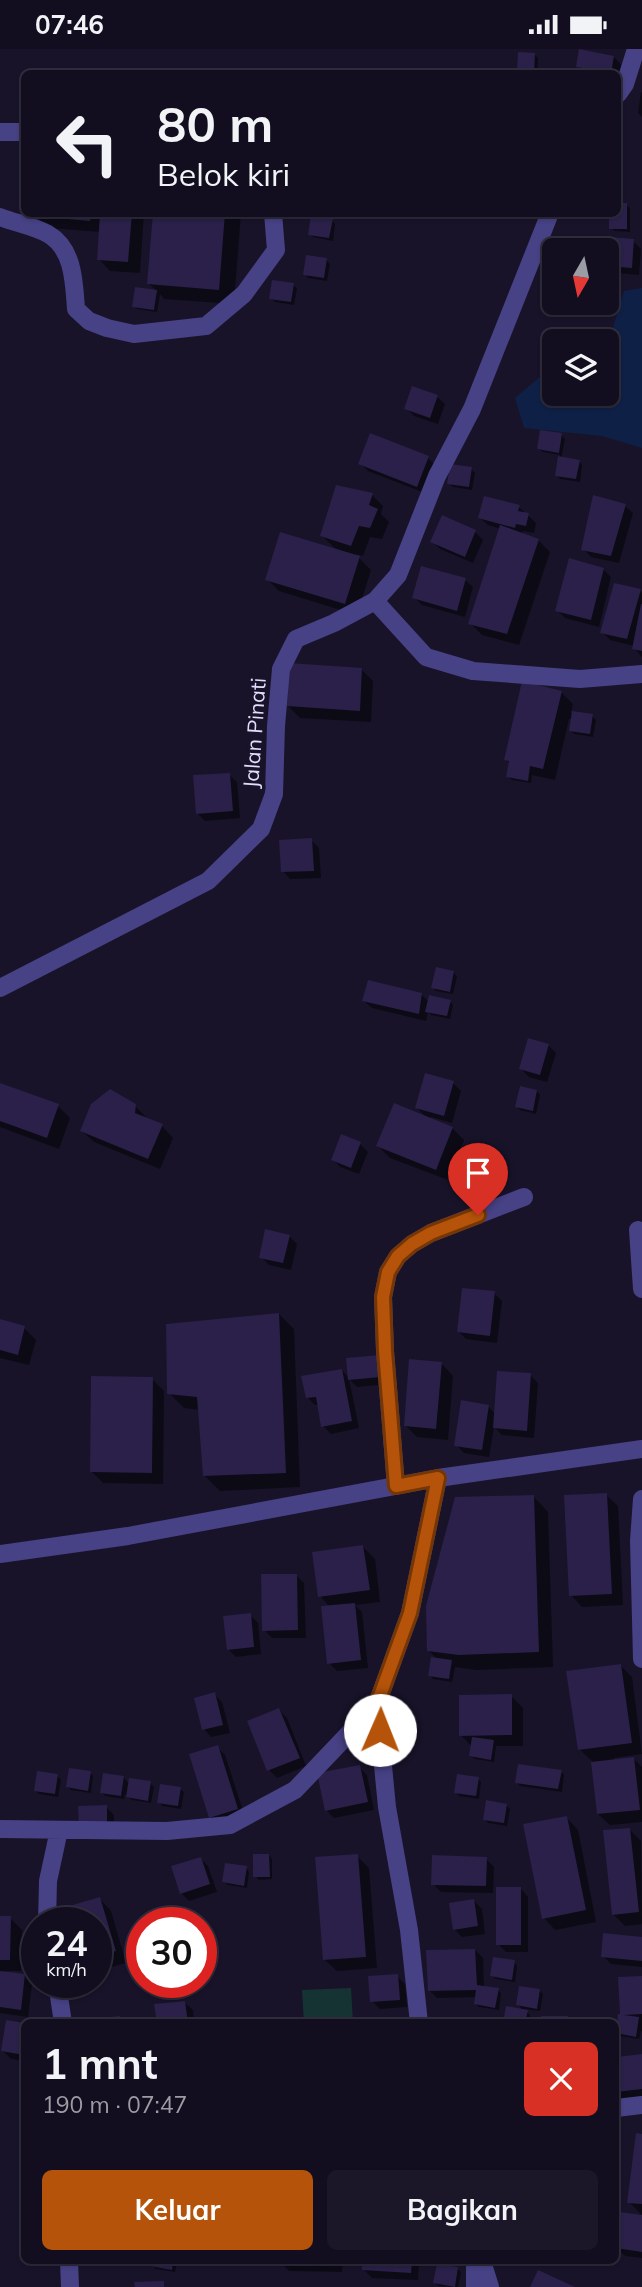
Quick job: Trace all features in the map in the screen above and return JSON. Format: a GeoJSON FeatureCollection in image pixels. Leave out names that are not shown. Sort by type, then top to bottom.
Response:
{"type":"FeatureCollection","features":[{"type":"Feature","properties":{"kind":"street"},"geometry":{"type":"LineString","coordinates":[[621,89],[636,49]]}},
{"type":"Feature","properties":{"kind":"street"},"geometry":{"type":"LineString","coordinates":[[0,132],[21,132]]}},
{"type":"Feature","properties":{"kind":"street"},"geometry":{"type":"LineString","coordinates":[[0,217],[49,235],[63,250],[74,272],[76,309],[89,321],[134,334],[206,326],[244,294],[276,250],[273,217]]}},
{"type":"Feature","properties":{"kind":"street","name":"Jalan Pinati"},"geometry":{"type":"LineString","coordinates":[[0,988],[208,881],[261,829],[274,794],[281,669],[296,639],[375,601],[398,575],[438,476],[472,409],[548,217]]}},
{"type":"Feature","properties":{"kind":"street"},"geometry":{"type":"LineString","coordinates":[[375,601],[426,657],[473,671],[580,679],[642,674]]}},
{"type":"Feature","properties":{"kind":"street"},"geometry":{"type":"LineString","coordinates":[[396,1486],[385,1351],[383,1297],[388,1272],[398,1256],[431,1233],[524,1198]]}},
{"type":"Feature","properties":{"kind":"street"},"geometry":{"type":"LineString","coordinates":[[638,1230],[642,1289]]}},
{"type":"Feature","properties":{"kind":"street"},"geometry":{"type":"LineString","coordinates":[[0,1553],[141,1534],[438,1478],[642,1449]]}},
{"type":"Feature","properties":{"kind":"street"},"geometry":{"type":"LineString","coordinates":[[0,1829],[167,1831],[230,1825],[295,1790],[377,1704],[410,1613],[438,1478]]}},
{"type":"Feature","properties":{"kind":"street"},"geometry":{"type":"LineString","coordinates":[[642,1499],[639,1541],[642,1659]]}},
{"type":"Feature","properties":{"kind":"street"},"geometry":{"type":"LineString","coordinates":[[377,1704],[387,1807],[408,1930],[419,2019]]}},
{"type":"Feature","properties":{"kind":"street"},"geometry":{"type":"LineString","coordinates":[[47,1907],[48,1881],[59,1830]]}},
{"type":"Feature","properties":{"kind":"street"},"geometry":{"type":"LineString","coordinates":[[60,1998],[63,2019]]}},
{"type":"Feature","properties":{"kind":"street"},"geometry":{"type":"LineString","coordinates":[[619,2108],[642,2105]]}},
{"type":"Feature","properties":{"kind":"street"},"geometry":{"type":"LineString","coordinates":[[69,2264],[70,2287]]}},
{"type":"Feature","properties":{"kind":"street"},"geometry":{"type":"LineString","coordinates":[[475,2264],[475,2287]]}},
{"type":"Feature","properties":{"kind":"street"},"geometry":{"type":"LineString","coordinates":[[483,2264],[490,2287]]}},
{"type":"Feature","properties":{"kind":"green space"},"geometry":{"type":"Polygon","coordinates":[[[351,1988],[353,2019],[304,2019],[302,1990],[351,1988]]]}},
{"type":"Feature","properties":{"kind":"water"},"geometry":{"type":"Polygon","coordinates":[[[642,288],[642,448],[602,436],[524,428],[515,398],[542,375],[542,406],[619,406],[619,329],[612,329],[617,315],[620,315],[624,291],[642,288]]]}},
{"type":"Feature","properties":{"kind":"building"},"geometry":{"type":"Polygon","coordinates":[[[579,49],[614,56],[612,70],[576,67],[579,49]]]}},
{"type":"Feature","properties":{"kind":"building"},"geometry":{"type":"Polygon","coordinates":[[[518,52],[535,53],[534,70],[517,70],[518,52]]]}},
{"type":"Feature","properties":{"kind":"building"},"geometry":{"type":"Polygon","coordinates":[[[621,203],[627,203],[627,229],[609,229],[609,217],[621,217],[621,203]]]}},
{"type":"Feature","properties":{"kind":"building"},"geometry":{"type":"Polygon","coordinates":[[[45,217],[90,217],[90,221],[45,217]]]}},
{"type":"Feature","properties":{"kind":"building"},"geometry":{"type":"Polygon","coordinates":[[[100,217],[132,217],[128,262],[97,260],[100,217]]]}},
{"type":"Feature","properties":{"kind":"building"},"geometry":{"type":"Polygon","coordinates":[[[153,217],[225,217],[219,290],[147,284],[153,217]]]}},
{"type":"Feature","properties":{"kind":"building"},"geometry":{"type":"Polygon","coordinates":[[[311,217],[333,219],[329,238],[308,235],[311,217]]]}},
{"type":"Feature","properties":{"kind":"building"},"geometry":{"type":"Polygon","coordinates":[[[596,236],[634,239],[632,268],[620,267],[620,238],[596,236]]]}},
{"type":"Feature","properties":{"kind":"building"},"geometry":{"type":"Polygon","coordinates":[[[306,255],[327,258],[324,278],[303,275],[306,255]]]}},
{"type":"Feature","properties":{"kind":"building"},"geometry":{"type":"Polygon","coordinates":[[[272,280],[294,283],[291,302],[269,299],[272,280]]]}},
{"type":"Feature","properties":{"kind":"building"},"geometry":{"type":"Polygon","coordinates":[[[135,287],[157,290],[154,310],[132,307],[135,287]]]}},
{"type":"Feature","properties":{"kind":"building"},"geometry":{"type":"Polygon","coordinates":[[[412,386],[438,395],[430,418],[404,409],[412,386]]]}},
{"type":"Feature","properties":{"kind":"building"},"geometry":{"type":"Polygon","coordinates":[[[540,430],[562,433],[559,453],[537,449],[540,430]]]}},
{"type":"Feature","properties":{"kind":"building"},"geometry":{"type":"Polygon","coordinates":[[[370,433],[429,456],[417,487],[358,464],[370,433]]]}},
{"type":"Feature","properties":{"kind":"building"},"geometry":{"type":"Polygon","coordinates":[[[558,456],[580,460],[576,479],[555,476],[558,456]]]}},
{"type":"Feature","properties":{"kind":"building"},"geometry":{"type":"Polygon","coordinates":[[[450,464],[472,467],[469,487],[447,484],[450,464]]]}},
{"type":"Feature","properties":{"kind":"building"},"geometry":{"type":"Polygon","coordinates":[[[336,485],[373,493],[369,505],[378,509],[370,528],[359,526],[351,546],[320,536],[336,485]]]}},
{"type":"Feature","properties":{"kind":"building"},"geometry":{"type":"Polygon","coordinates":[[[593,495],[626,504],[611,556],[581,550],[593,495]]]}},
{"type":"Feature","properties":{"kind":"building"},"geometry":{"type":"Polygon","coordinates":[[[484,496],[520,505],[518,511],[529,513],[526,526],[516,524],[515,528],[478,518],[484,496]]]}},
{"type":"Feature","properties":{"kind":"building"},"geometry":{"type":"Polygon","coordinates":[[[442,515],[476,530],[465,557],[430,542],[442,515]]]}},
{"type":"Feature","properties":{"kind":"building"},"geometry":{"type":"Polygon","coordinates":[[[500,525],[539,539],[507,634],[468,624],[500,525]]]}},
{"type":"Feature","properties":{"kind":"building"},"geometry":{"type":"Polygon","coordinates":[[[280,532],[360,556],[345,604],[265,580],[280,532]]]}},
{"type":"Feature","properties":{"kind":"building"},"geometry":{"type":"Polygon","coordinates":[[[569,558],[604,568],[591,620],[555,611],[569,558]]]}},
{"type":"Feature","properties":{"kind":"building"},"geometry":{"type":"Polygon","coordinates":[[[421,566],[466,578],[457,611],[412,598],[421,566]]]}},
{"type":"Feature","properties":{"kind":"building"},"geometry":{"type":"Polygon","coordinates":[[[614,583],[641,589],[627,639],[600,633],[614,583]]]}},
{"type":"Feature","properties":{"kind":"building"},"geometry":{"type":"Polygon","coordinates":[[[642,604],[642,651],[632,649],[642,604]]]}},
{"type":"Feature","properties":{"kind":"building"},"geometry":{"type":"Polygon","coordinates":[[[289,663],[362,668],[360,711],[287,706],[289,663]]]}},
{"type":"Feature","properties":{"kind":"building"},"geometry":{"type":"Polygon","coordinates":[[[522,681],[562,691],[543,769],[530,766],[528,781],[506,777],[509,761],[504,760],[522,681]]]}},
{"type":"Feature","properties":{"kind":"building"},"geometry":{"type":"Polygon","coordinates":[[[572,711],[593,714],[590,734],[569,731],[572,711]]]}},
{"type":"Feature","properties":{"kind":"building"},"geometry":{"type":"Polygon","coordinates":[[[230,773],[233,811],[196,814],[193,775],[230,773]]]}},
{"type":"Feature","properties":{"kind":"building"},"geometry":{"type":"Polygon","coordinates":[[[312,838],[314,871],[281,872],[279,840],[312,838]]]}},
{"type":"Feature","properties":{"kind":"building"},"geometry":{"type":"Polygon","coordinates":[[[436,967],[454,971],[450,992],[431,988],[436,967]]]}},
{"type":"Feature","properties":{"kind":"building"},"geometry":{"type":"Polygon","coordinates":[[[368,980],[422,993],[419,1014],[362,1001],[368,980]]]}},
{"type":"Feature","properties":{"kind":"building"},"geometry":{"type":"Polygon","coordinates":[[[429,995],[451,1000],[447,1016],[425,1012],[429,995]]]}},
{"type":"Feature","properties":{"kind":"building"},"geometry":{"type":"Polygon","coordinates":[[[528,1038],[549,1044],[540,1075],[519,1069],[528,1038]]]}},
{"type":"Feature","properties":{"kind":"building"},"geometry":{"type":"Polygon","coordinates":[[[425,1073],[454,1081],[444,1116],[415,1108],[425,1073]]]}},
{"type":"Feature","properties":{"kind":"building"},"geometry":{"type":"Polygon","coordinates":[[[0,1083],[59,1104],[47,1138],[0,1121],[0,1083]]]}},
{"type":"Feature","properties":{"kind":"building"},"geometry":{"type":"Polygon","coordinates":[[[520,1086],[537,1090],[533,1111],[515,1107],[520,1086]]]}},
{"type":"Feature","properties":{"kind":"building"},"geometry":{"type":"Polygon","coordinates":[[[110,1089],[136,1104],[135,1113],[163,1124],[148,1159],[80,1131],[91,1104],[110,1089]]]}},
{"type":"Feature","properties":{"kind":"building"},"geometry":{"type":"Polygon","coordinates":[[[394,1103],[453,1127],[436,1170],[376,1146],[394,1103]]]}},
{"type":"Feature","properties":{"kind":"building"},"geometry":{"type":"Polygon","coordinates":[[[341,1134],[361,1142],[351,1168],[331,1160],[341,1134]]]}},
{"type":"Feature","properties":{"kind":"building"},"geometry":{"type":"Polygon","coordinates":[[[265,1229],[290,1235],[283,1263],[259,1258],[265,1229]]]}},
{"type":"Feature","properties":{"kind":"building"},"geometry":{"type":"Polygon","coordinates":[[[462,1288],[495,1291],[490,1336],[457,1332],[462,1288]]]}},
{"type":"Feature","properties":{"kind":"building"},"geometry":{"type":"Polygon","coordinates":[[[279,1313],[286,1473],[203,1476],[197,1397],[167,1394],[166,1324],[279,1313]]]}},
{"type":"Feature","properties":{"kind":"building"},"geometry":{"type":"Polygon","coordinates":[[[0,1319],[25,1326],[18,1355],[0,1350],[0,1319]]]}},
{"type":"Feature","properties":{"kind":"building"},"geometry":{"type":"Polygon","coordinates":[[[380,1355],[381,1377],[348,1380],[346,1358],[380,1355]]]}},
{"type":"Feature","properties":{"kind":"building"},"geometry":{"type":"Polygon","coordinates":[[[409,1359],[442,1362],[436,1429],[404,1426],[409,1359]]]}},
{"type":"Feature","properties":{"kind":"building"},"geometry":{"type":"Polygon","coordinates":[[[342,1369],[352,1421],[321,1427],[316,1397],[306,1398],[301,1376],[342,1369]]]}},
{"type":"Feature","properties":{"kind":"building"},"geometry":{"type":"Polygon","coordinates":[[[497,1371],[531,1373],[527,1431],[493,1428],[497,1371]]]}},
{"type":"Feature","properties":{"kind":"building"},"geometry":{"type":"Polygon","coordinates":[[[91,1376],[153,1377],[152,1473],[90,1472],[91,1376]]]}},
{"type":"Feature","properties":{"kind":"building"},"geometry":{"type":"Polygon","coordinates":[[[461,1400],[489,1405],[482,1450],[454,1446],[461,1400]]]}},
{"type":"Feature","properties":{"kind":"building"},"geometry":{"type":"Polygon","coordinates":[[[607,1493],[612,1594],[569,1596],[564,1495],[607,1493]]]}},
{"type":"Feature","properties":{"kind":"building"},"geometry":{"type":"Polygon","coordinates":[[[534,1495],[539,1652],[459,1655],[427,1651],[426,1606],[455,1497],[534,1495]]]}},
{"type":"Feature","properties":{"kind":"building"},"geometry":{"type":"Polygon","coordinates":[[[363,1545],[370,1590],[318,1597],[312,1552],[363,1545]]]}},
{"type":"Feature","properties":{"kind":"building"},"geometry":{"type":"Polygon","coordinates":[[[261,1574],[297,1574],[298,1630],[262,1631],[261,1574]]]}},
{"type":"Feature","properties":{"kind":"building"},"geometry":{"type":"Polygon","coordinates":[[[355,1603],[361,1660],[327,1664],[321,1606],[355,1603]]]}},
{"type":"Feature","properties":{"kind":"building"},"geometry":{"type":"Polygon","coordinates":[[[251,1613],[254,1647],[227,1650],[223,1616],[251,1613]]]}},
{"type":"Feature","properties":{"kind":"building"},"geometry":{"type":"Polygon","coordinates":[[[431,1657],[452,1660],[449,1679],[428,1676],[431,1657]]]}},
{"type":"Feature","properties":{"kind":"building"},"geometry":{"type":"Polygon","coordinates":[[[621,1664],[632,1743],[578,1750],[566,1671],[621,1664]]]}},
{"type":"Feature","properties":{"kind":"building"},"geometry":{"type":"Polygon","coordinates":[[[215,1692],[223,1725],[202,1730],[194,1698],[215,1692]]]}},
{"type":"Feature","properties":{"kind":"building"},"geometry":{"type":"Polygon","coordinates":[[[512,1694],[512,1735],[459,1736],[459,1695],[512,1694]]]}},
{"type":"Feature","properties":{"kind":"building"},"geometry":{"type":"Polygon","coordinates":[[[279,1708],[300,1758],[267,1771],[247,1721],[279,1708]]]}},
{"type":"Feature","properties":{"kind":"building"},"geometry":{"type":"Polygon","coordinates":[[[472,1737],[494,1740],[491,1760],[469,1756],[472,1737]]]}},
{"type":"Feature","properties":{"kind":"building"},"geometry":{"type":"Polygon","coordinates":[[[218,1745],[238,1809],[209,1818],[189,1754],[218,1745]]]}},
{"type":"Feature","properties":{"kind":"building"},"geometry":{"type":"Polygon","coordinates":[[[634,1757],[640,1810],[597,1814],[591,1762],[634,1757]]]}},
{"type":"Feature","properties":{"kind":"building"},"geometry":{"type":"Polygon","coordinates":[[[518,1764],[562,1770],[558,1789],[515,1783],[518,1764]]]}},
{"type":"Feature","properties":{"kind":"building"},"geometry":{"type":"Polygon","coordinates":[[[360,1765],[368,1802],[325,1811],[317,1773],[360,1765]]]}},
{"type":"Feature","properties":{"kind":"building"},"geometry":{"type":"Polygon","coordinates":[[[69,1768],[91,1771],[88,1791],[66,1787],[69,1768]]]}},
{"type":"Feature","properties":{"kind":"building"},"geometry":{"type":"Polygon","coordinates":[[[37,1771],[58,1774],[55,1794],[34,1791],[37,1771]]]}},
{"type":"Feature","properties":{"kind":"building"},"geometry":{"type":"Polygon","coordinates":[[[103,1773],[124,1776],[121,1796],[100,1793],[103,1773]]]}},
{"type":"Feature","properties":{"kind":"building"},"geometry":{"type":"Polygon","coordinates":[[[457,1774],[479,1777],[476,1796],[454,1793],[457,1774]]]}},
{"type":"Feature","properties":{"kind":"building"},"geometry":{"type":"Polygon","coordinates":[[[129,1778],[151,1781],[148,1801],[126,1797],[129,1778]]]}},
{"type":"Feature","properties":{"kind":"building"},"geometry":{"type":"Polygon","coordinates":[[[160,1784],[181,1787],[178,1806],[157,1803],[160,1784]]]}},
{"type":"Feature","properties":{"kind":"building"},"geometry":{"type":"Polygon","coordinates":[[[486,1800],[507,1804],[504,1823],[483,1820],[486,1800]]]}},
{"type":"Feature","properties":{"kind":"building"},"geometry":{"type":"Polygon","coordinates":[[[107,1805],[107,1826],[79,1827],[78,1806],[107,1805]]]}},
{"type":"Feature","properties":{"kind":"building"},"geometry":{"type":"Polygon","coordinates":[[[567,1816],[586,1910],[542,1919],[523,1824],[567,1816]]]}},
{"type":"Feature","properties":{"kind":"building"},"geometry":{"type":"Polygon","coordinates":[[[630,1828],[639,1912],[612,1915],[603,1830],[630,1828]]]}},
{"type":"Feature","properties":{"kind":"building"},"geometry":{"type":"Polygon","coordinates":[[[253,1854],[269,1854],[270,1877],[253,1877],[253,1854]]]}},
{"type":"Feature","properties":{"kind":"building"},"geometry":{"type":"Polygon","coordinates":[[[358,1854],[366,1957],[323,1960],[315,1857],[358,1854]]]}},
{"type":"Feature","properties":{"kind":"building"},"geometry":{"type":"Polygon","coordinates":[[[432,1855],[487,1857],[486,1886],[431,1885],[432,1855]]]}},
{"type":"Feature","properties":{"kind":"building"},"geometry":{"type":"Polygon","coordinates":[[[201,1857],[210,1884],[180,1894],[171,1866],[201,1857]]]}},
{"type":"Feature","properties":{"kind":"building"},"geometry":{"type":"Polygon","coordinates":[[[225,1863],[247,1866],[244,1886],[222,1882],[225,1863]]]}},
{"type":"Feature","properties":{"kind":"building"},"geometry":{"type":"Polygon","coordinates":[[[496,1887],[521,1887],[521,1945],[496,1945],[496,1887]]]}},
{"type":"Feature","properties":{"kind":"building"},"geometry":{"type":"Polygon","coordinates":[[[100,1897],[103,1907],[66,1907],[100,1897]]]}},
{"type":"Feature","properties":{"kind":"building"},"geometry":{"type":"Polygon","coordinates":[[[474,1899],[478,1926],[453,1930],[449,1903],[474,1899]]]}},
{"type":"Feature","properties":{"kind":"building"},"geometry":{"type":"Polygon","coordinates":[[[0,1916],[11,1916],[10,1960],[0,1960],[0,1916]]]}},
{"type":"Feature","properties":{"kind":"building"},"geometry":{"type":"Polygon","coordinates":[[[603,1933],[642,1937],[642,1961],[601,1957],[603,1933]]]}},
{"type":"Feature","properties":{"kind":"building"},"geometry":{"type":"Polygon","coordinates":[[[475,1949],[477,1985],[499,1988],[495,2008],[474,2004],[476,1990],[428,1991],[426,1950],[475,1949]]]}},
{"type":"Feature","properties":{"kind":"building"},"geometry":{"type":"Polygon","coordinates":[[[493,1957],[515,1960],[512,1980],[490,1976],[493,1957]]]}},
{"type":"Feature","properties":{"kind":"building"},"geometry":{"type":"Polygon","coordinates":[[[0,1971],[21,1974],[21,2010],[0,2007],[0,1971]]]}},
{"type":"Feature","properties":{"kind":"building"},"geometry":{"type":"Polygon","coordinates":[[[398,1974],[400,2000],[370,2002],[368,1976],[398,1974]]]}},
{"type":"Feature","properties":{"kind":"building"},"geometry":{"type":"Polygon","coordinates":[[[642,1976],[642,2014],[624,2015],[639,2017],[636,2037],[619,2034],[618,1977],[642,1976]]]}},
{"type":"Feature","properties":{"kind":"building"},"geometry":{"type":"Polygon","coordinates":[[[519,1986],[540,1989],[537,2009],[516,2005],[519,1986]]]}},
{"type":"Feature","properties":{"kind":"building"},"geometry":{"type":"Polygon","coordinates":[[[185,2001],[187,2019],[156,2019],[154,2004],[185,2001]]]}},
{"type":"Feature","properties":{"kind":"building"},"geometry":{"type":"Polygon","coordinates":[[[506,2006],[528,2010],[526,2019],[504,2019],[506,2006]]]}},
{"type":"Feature","properties":{"kind":"building"},"geometry":{"type":"Polygon","coordinates":[[[120,2016],[120,2019],[91,2019],[120,2016]]]}},
{"type":"Feature","properties":{"kind":"building"},"geometry":{"type":"Polygon","coordinates":[[[541,2016],[568,2016],[568,2019],[541,2019],[541,2016]]]}},
{"type":"Feature","properties":{"kind":"building"},"geometry":{"type":"Polygon","coordinates":[[[6,2020],[21,2022],[21,2054],[1,2051],[6,2020]]]}},
{"type":"Feature","properties":{"kind":"building"},"geometry":{"type":"Polygon","coordinates":[[[642,2054],[642,2089],[619,2092],[619,2057],[642,2054]]]}},
{"type":"Feature","properties":{"kind":"building"},"geometry":{"type":"Polygon","coordinates":[[[636,2133],[642,2134],[642,2204],[627,2203],[636,2133]]]}},
{"type":"Feature","properties":{"kind":"building"},"geometry":{"type":"Polygon","coordinates":[[[620,2212],[642,2215],[642,2252],[619,2248],[620,2212]]]}},
{"type":"Feature","properties":{"kind":"building"},"geometry":{"type":"Polygon","coordinates":[[[150,2264],[173,2264],[172,2270],[150,2264]]]}},
{"type":"Feature","properties":{"kind":"building"},"geometry":{"type":"Polygon","coordinates":[[[362,2264],[412,2264],[411,2273],[362,2270],[362,2264]]]}},
{"type":"Feature","properties":{"kind":"building"},"geometry":{"type":"Polygon","coordinates":[[[437,2264],[458,2267],[455,2287],[433,2283],[437,2264]]]}},
{"type":"Feature","properties":{"kind":"building"},"geometry":{"type":"Polygon","coordinates":[[[538,2270],[575,2287],[530,2287],[538,2270]]]}},
{"type":"Feature","properties":{"kind":"building"},"geometry":{"type":"Polygon","coordinates":[[[164,2281],[164,2287],[135,2287],[134,2282],[164,2281]]]}},
{"type":"Feature","properties":{"kind":"route"},"geometry":{"type":"LineString","coordinates":[[380,1730],[377,1704],[410,1613],[438,1478],[396,1486],[383,1297],[388,1272],[398,1256],[431,1233],[478,1215]]}}]}
